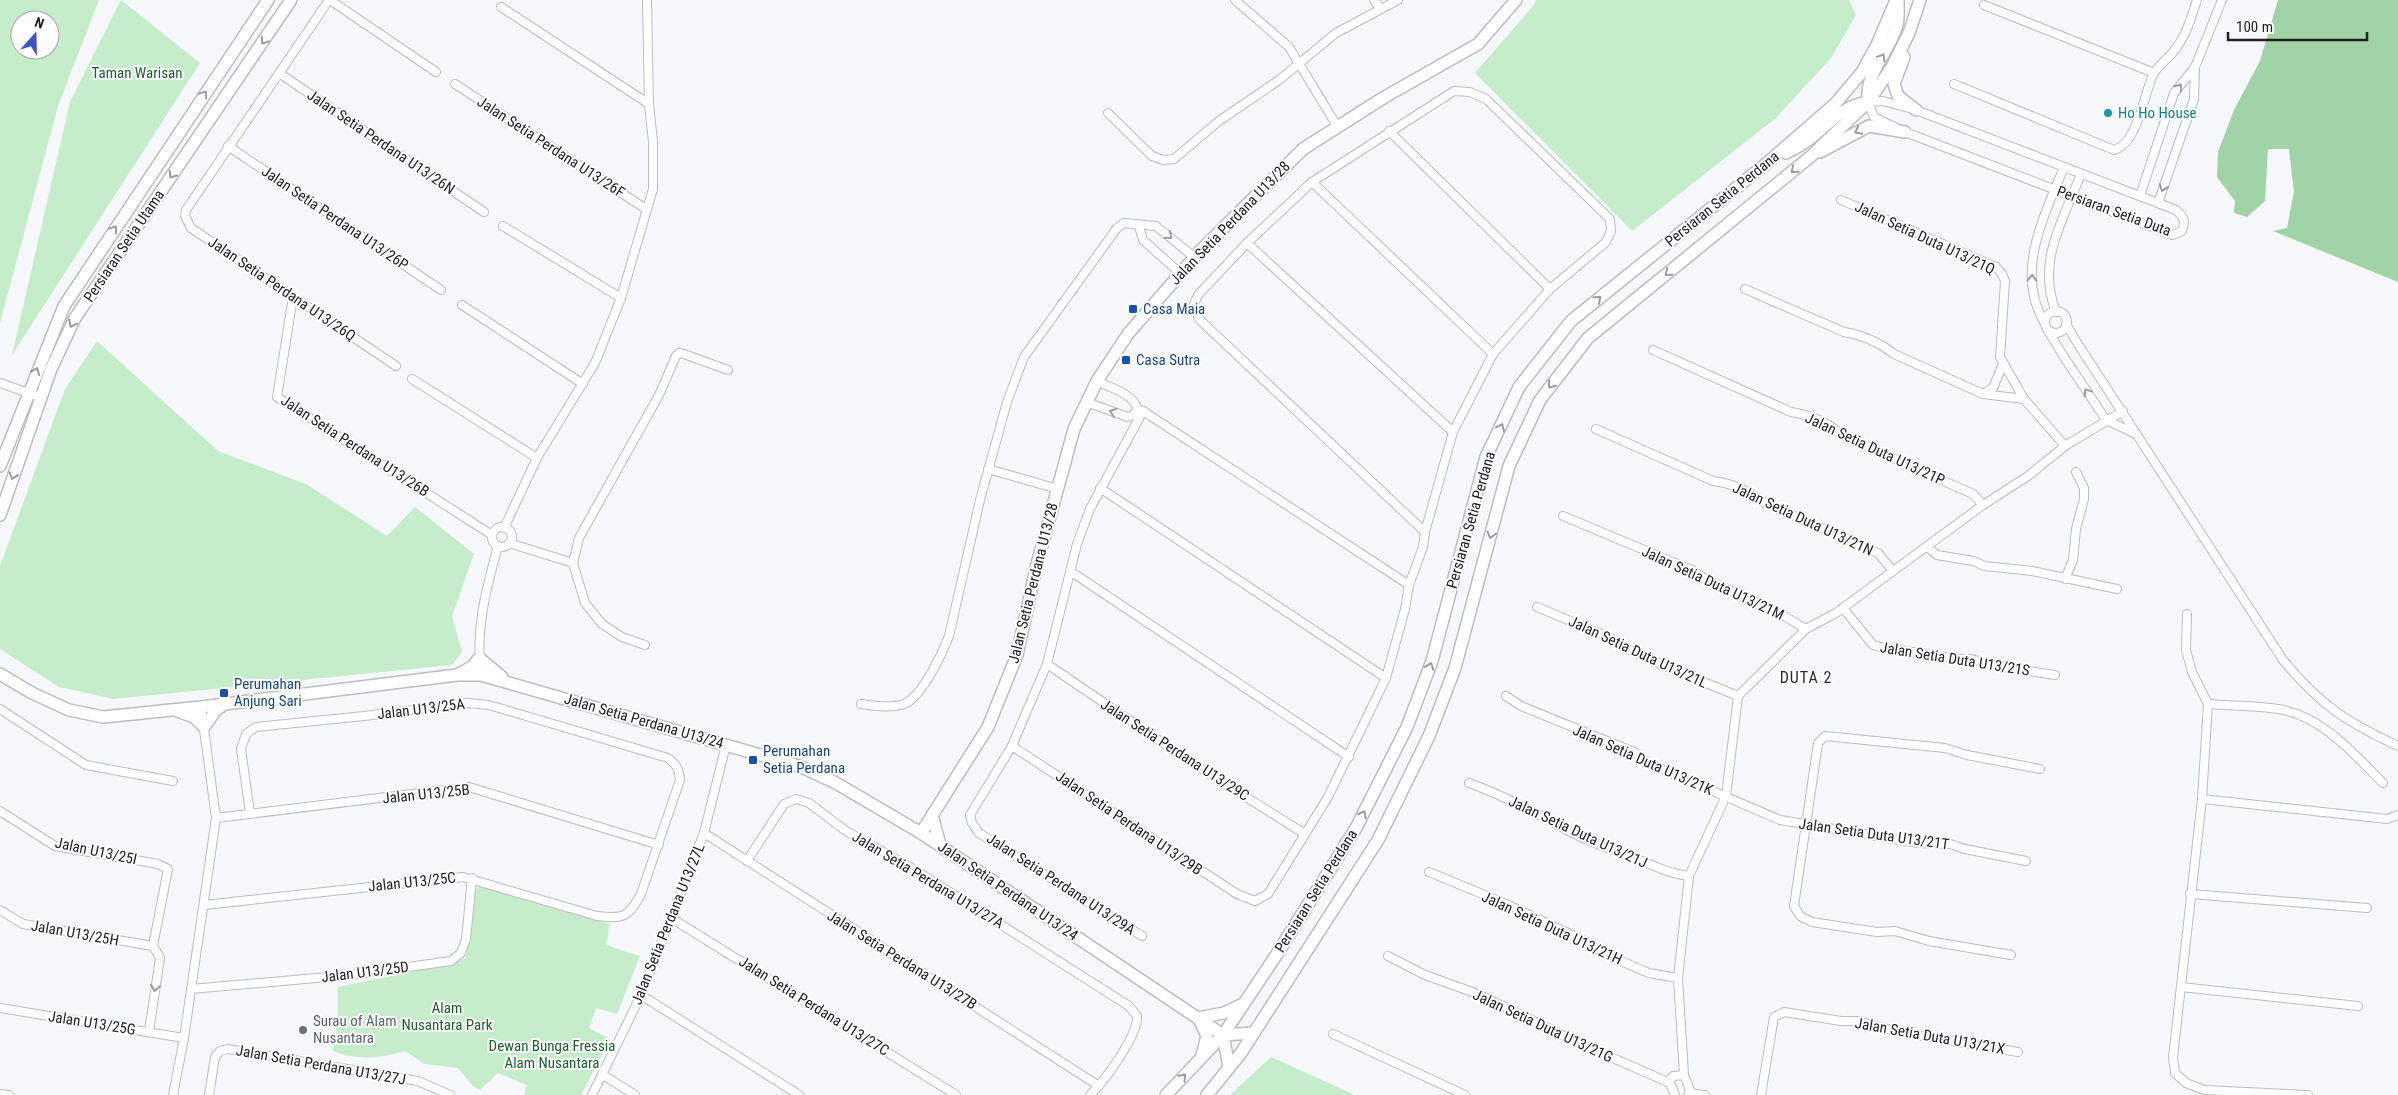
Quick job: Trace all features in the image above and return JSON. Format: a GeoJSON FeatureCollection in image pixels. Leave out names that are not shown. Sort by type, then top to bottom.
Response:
{"type":"FeatureCollection","features":[{"type":"Feature","properties":{"kind":"street","name":"Persiaran Setia Utama"},"geometry":{"type":"LineString","coordinates":[[0,466],[64,306],[268,0]]}},
{"type":"Feature","properties":{"kind":"street","name":"Persiaran Setia Utama"},"geometry":{"type":"LineString","coordinates":[[0,515],[40,397],[75,318],[291,0]]}},
{"type":"Feature","properties":{"kind":"street"},"geometry":{"type":"LineString","coordinates":[[228,146],[329,0],[436,72]]}},
{"type":"Feature","properties":{"kind":"street"},"geometry":{"type":"LineString","coordinates":[[504,528],[537,458],[599,355],[620,298],[653,189],[653,142],[649,104],[648,0]]}},
{"type":"Feature","properties":{"kind":"street"},"geometry":{"type":"LineString","coordinates":[[1234,0],[1289,47],[1300,62],[1337,126]]}},
{"type":"Feature","properties":{"kind":"street"},"geometry":{"type":"LineString","coordinates":[[1374,0],[1381,8]]}},
{"type":"Feature","properties":{"kind":"street"},"geometry":{"type":"LineString","coordinates":[[1108,113],[1152,156],[1157,159],[1169,160],[1336,33],[1398,0]]}},
{"type":"Feature","properties":{"kind":"street","name":"Jalan Setia Perdana U13/28"},"geometry":{"type":"LineString","coordinates":[[921,833],[988,726],[1017,655],[1037,564],[1074,429],[1097,381],[1128,334],[1194,257],[1303,149],[1337,126],[1478,44],[1516,0]]}},
{"type":"Feature","properties":{"kind":"street"},"geometry":{"type":"LineString","coordinates":[[1767,162],[1804,144],[1844,110],[1854,104],[1868,102],[1867,90],[1869,80],[1886,50],[1897,24],[1897,0]]}},
{"type":"Feature","properties":{"kind":"street","name":"Persiaran Setia Perdana"},"geometry":{"type":"LineString","coordinates":[[1166,1095],[1223,1035],[1244,1003],[1356,828],[1407,727],[1432,661],[1486,457],[1519,388],[1571,322],[1835,104],[1852,86],[1877,45],[1897,0]]}},
{"type":"Feature","properties":{"kind":"street","name":"Persiaran Setia Perdana"},"geometry":{"type":"LineString","coordinates":[[1207,1095],[1253,1033],[1378,840],[1429,736],[1455,668],[1509,466],[1540,400],[1588,338],[1810,157],[1868,102],[1892,67],[1909,33],[1920,0]]}},
{"type":"Feature","properties":{"kind":"street"},"geometry":{"type":"LineString","coordinates":[[1954,84],[2114,150],[2122,148],[2128,142],[2154,73],[2186,34],[2197,0]]}},
{"type":"Feature","properties":{"kind":"street"},"geometry":{"type":"LineString","coordinates":[[2140,196],[2174,94],[2195,67],[2222,0]]}},
{"type":"Feature","properties":{"kind":"street"},"geometry":{"type":"LineString","coordinates":[[1984,5],[2154,73]]}},
{"type":"Feature","properties":{"kind":"street"},"geometry":{"type":"LineString","coordinates":[[501,7],[649,104]]}},
{"type":"Feature","properties":{"kind":"street"},"geometry":{"type":"LineString","coordinates":[[1909,33],[1904,59],[1894,84],[1898,96],[1916,110]]}},
{"type":"Feature","properties":{"kind":"street"},"geometry":{"type":"LineString","coordinates":[[2158,203],[2194,99],[2195,67]]}},
{"type":"Feature","properties":{"kind":"street","name":"Jalan Setia Perdana U13/26N"},"geometry":{"type":"LineString","coordinates":[[279,73],[484,212]]}},
{"type":"Feature","properties":{"kind":"street","name":"Jalan Setia Perdana U13/26F"},"geometry":{"type":"LineString","coordinates":[[455,84],[646,209]]}},
{"type":"Feature","properties":{"kind":"street"},"geometry":{"type":"LineString","coordinates":[[1305,834],[1328,797],[1349,757],[1386,678],[1405,609],[1409,585],[1423,547],[1425,532],[1453,432],[1493,354],[1550,289],[1606,242],[1611,231],[1610,219],[1486,99],[1470,92],[1454,91],[1312,182],[1247,243],[1198,295],[1194,304],[1199,319],[1425,532]]}},
{"type":"Feature","properties":{"kind":"street","name":"Persiaran Setia Duta"},"geometry":{"type":"LineString","coordinates":[[1883,101],[1916,110],[2140,196],[2181,214],[2185,224],[2182,231],[2173,235],[2072,197],[1906,132],[1874,117],[1868,102],[1883,101]]}},
{"type":"Feature","properties":{"kind":"street"},"geometry":{"type":"LineString","coordinates":[[1810,157],[1869,126],[1906,132]]}},
{"type":"Feature","properties":{"kind":"street"},"geometry":{"type":"LineString","coordinates":[[1389,131],[1550,289]]}},
{"type":"Feature","properties":{"kind":"street","name":"Jalan Setia Perdana U13/26Q"},"geometry":{"type":"LineString","coordinates":[[228,146],[190,204],[185,216],[192,228],[396,366]]}},
{"type":"Feature","properties":{"kind":"street","name":"Jalan Setia Perdana U13/26P"},"geometry":{"type":"LineString","coordinates":[[228,146],[441,290]]}},
{"type":"Feature","properties":{"kind":"street"},"geometry":{"type":"LineString","coordinates":[[2064,167],[2035,241],[2031,283],[2034,302],[2064,357],[2106,420],[2136,434]]}},
{"type":"Feature","properties":{"kind":"street"},"geometry":{"type":"LineString","coordinates":[[2056,312],[2050,297],[2047,273],[2052,247],[2081,174]]}},
{"type":"Feature","properties":{"kind":"street"},"geometry":{"type":"LineString","coordinates":[[1312,182],[1493,354]]}},
{"type":"Feature","properties":{"kind":"street","name":"Jalan Setia Duta U13/21Q"},"geometry":{"type":"LineString","coordinates":[[1841,200],[1996,267],[2005,281],[2000,357],[2003,364]]}},
{"type":"Feature","properties":{"kind":"street"},"geometry":{"type":"LineString","coordinates":[[861,704],[902,705],[909,702],[917,695],[944,650],[949,636],[988,469],[1007,402],[1024,357],[1117,228],[1124,223],[1139,226],[1156,226],[1194,257]]}},
{"type":"Feature","properties":{"kind":"street"},"geometry":{"type":"LineString","coordinates":[[503,226],[620,298]]}},
{"type":"Feature","properties":{"kind":"street"},"geometry":{"type":"LineString","coordinates":[[1139,226],[1143,240],[1180,273]]}},
{"type":"Feature","properties":{"kind":"street"},"geometry":{"type":"LineString","coordinates":[[1247,243],[1453,432]]}},
{"type":"Feature","properties":{"kind":"street"},"geometry":{"type":"LineString","coordinates":[[1745,289],[1844,332],[1859,335],[1885,347],[1894,354],[1983,394],[2024,399]]}},
{"type":"Feature","properties":{"kind":"street","name":"Jalan Setia Perdana U13/26B"},"geometry":{"type":"LineString","coordinates":[[293,297],[277,397],[492,535]]}},
{"type":"Feature","properties":{"kind":"street"},"geometry":{"type":"LineString","coordinates":[[462,305],[583,384]]}},
{"type":"Feature","properties":{"kind":"street"},"geometry":{"type":"LineString","coordinates":[[2066,324],[2064,330],[2059,333],[2053,333],[2046,327],[2046,318],[2050,313],[2062,313],[2076,342],[2123,411],[2283,660],[2306,688],[2336,713],[2356,726],[2398,746]]}},
{"type":"Feature","properties":{"kind":"street","name":"Jalan Setia Duta U13/21P"},"geometry":{"type":"LineString","coordinates":[[1653,350],[1791,412],[1806,414],[1832,426],[1844,436],[1973,494],[1983,505]]}},
{"type":"Feature","properties":{"kind":"street"},"geometry":{"type":"LineString","coordinates":[[645,645],[622,637],[602,624],[585,603],[573,563],[580,538],[659,394],[676,356],[679,353],[684,354],[728,370]]}},
{"type":"Feature","properties":{"kind":"street"},"geometry":{"type":"LineString","coordinates":[[1983,394],[1993,388],[2003,364]]}},
{"type":"Feature","properties":{"kind":"street"},"geometry":{"type":"LineString","coordinates":[[2003,364],[2024,399],[2065,446]]}},
{"type":"Feature","properties":{"kind":"street"},"geometry":{"type":"LineString","coordinates":[[412,379],[537,458]]}},
{"type":"Feature","properties":{"kind":"street"},"geometry":{"type":"LineString","coordinates":[[1097,381],[1129,396],[1135,400],[1140,410],[1409,585]]}},
{"type":"Feature","properties":{"kind":"street"},"geometry":{"type":"LineString","coordinates":[[0,382],[40,397]]}},
{"type":"Feature","properties":{"kind":"street"},"geometry":{"type":"LineString","coordinates":[[1086,402],[1128,417],[1140,410]]}},
{"type":"Feature","properties":{"kind":"street"},"geometry":{"type":"LineString","coordinates":[[1012,746],[1047,664],[1077,544],[1100,488],[1140,410]]}},
{"type":"Feature","properties":{"kind":"street"},"geometry":{"type":"LineString","coordinates":[[1705,1095],[1688,1094],[1690,1090],[1684,1075],[1678,978],[1689,876],[1726,796],[1738,696],[1806,629],[1843,608],[1983,505],[2028,476],[2065,446],[2123,411]]}},
{"type":"Feature","properties":{"kind":"street","name":"Jalan Setia Duta U13/21N"},"geometry":{"type":"LineString","coordinates":[[1596,429],[1713,481],[1732,485],[1753,495],[1765,504],[1878,554],[1893,571]]}},
{"type":"Feature","properties":{"kind":"street"},"geometry":{"type":"LineString","coordinates":[[988,469],[1058,489]]}},
{"type":"Feature","properties":{"kind":"street"},"geometry":{"type":"LineString","coordinates":[[2065,579],[2073,560],[2076,529],[2084,498],[2084,488],[2076,472]]}},
{"type":"Feature","properties":{"kind":"street"},"geometry":{"type":"LineString","coordinates":[[1100,488],[1386,678]]}},
{"type":"Feature","properties":{"kind":"street","name":"Jalan Setia Duta U13/21M"},"geometry":{"type":"LineString","coordinates":[[1563,516],[1683,566],[1786,616],[1806,629]]}},
{"type":"Feature","properties":{"kind":"street"},"geometry":{"type":"LineString","coordinates":[[504,528],[496,530],[492,535],[494,543],[498,546],[510,543],[573,563]]}},
{"type":"Feature","properties":{"kind":"street"},"geometry":{"type":"LineString","coordinates":[[504,528],[511,534],[510,543]]}},
{"type":"Feature","properties":{"kind":"street"},"geometry":{"type":"LineString","coordinates":[[481,675],[479,658],[482,603],[498,546]]}},
{"type":"Feature","properties":{"kind":"street"},"geometry":{"type":"LineString","coordinates":[[1926,547],[1937,555],[1973,561],[1986,566],[2032,571],[2117,589]]}},
{"type":"Feature","properties":{"kind":"street"},"geometry":{"type":"LineString","coordinates":[[1070,570],[1349,757]]}},
{"type":"Feature","properties":{"kind":"street","name":"Jalan Setia Duta U13/21L"},"geometry":{"type":"LineString","coordinates":[[1537,607],[1611,638],[1625,648],[1674,670],[1738,696]]}},
{"type":"Feature","properties":{"kind":"street","name":"Jalan Setia Duta U13/21S"},"geometry":{"type":"LineString","coordinates":[[1843,608],[1873,645],[1880,648],[1957,659],[1971,659],[2002,667],[2055,675]]}},
{"type":"Feature","properties":{"kind":"street"},"geometry":{"type":"LineString","coordinates":[[2187,614],[2186,650],[2192,672],[2208,704],[2202,799],[2173,1057],[2176,1073],[2186,1083],[2204,1090],[2308,1095]]}},
{"type":"Feature","properties":{"kind":"street"},"geometry":{"type":"LineString","coordinates":[[457,675],[473,666],[479,658]]}},
{"type":"Feature","properties":{"kind":"street"},"geometry":{"type":"LineString","coordinates":[[479,658],[506,681]]}},
{"type":"Feature","properties":{"kind":"street","name":"Jalan Setia Perdana U13/29C"},"geometry":{"type":"LineString","coordinates":[[1047,664],[1195,765],[1305,834]]}},
{"type":"Feature","properties":{"kind":"street","name":"Jalan Setia Perdana U13/24"},"geometry":{"type":"LineString","coordinates":[[0,674],[32,693],[69,710],[103,717],[201,707],[457,675],[481,675],[800,766],[836,783],[940,845],[1223,1035]]}},
{"type":"Feature","properties":{"kind":"street","name":"Jalan Setia Duta U13/21K"},"geometry":{"type":"LineString","coordinates":[[1506,696],[1521,706],[1634,752],[1650,764],[1726,796]]}},
{"type":"Feature","properties":{"kind":"street","name":"Jalan U13/25A"},"geometry":{"type":"LineString","coordinates":[[250,813],[242,749],[246,734],[256,727],[476,703],[489,705],[668,758],[676,764],[680,780],[658,845]]}},
{"type":"Feature","properties":{"kind":"street"},"geometry":{"type":"LineString","coordinates":[[204,727],[216,710],[224,704]]}},
{"type":"Feature","properties":{"kind":"street"},"geometry":{"type":"LineString","coordinates":[[2208,704],[2278,709],[2302,715],[2326,729],[2383,783]]}},
{"type":"Feature","properties":{"kind":"street"},"geometry":{"type":"LineString","coordinates":[[173,1095],[184,1038],[216,818],[201,707]]}},
{"type":"Feature","properties":{"kind":"street"},"geometry":{"type":"LineString","coordinates":[[0,709],[86,765],[173,781]]}},
{"type":"Feature","properties":{"kind":"street"},"geometry":{"type":"LineString","coordinates":[[173,710],[194,717],[204,727]]}},
{"type":"Feature","properties":{"kind":"street"},"geometry":{"type":"LineString","coordinates":[[2011,955],[1895,932],[1877,932],[1806,920],[1796,911],[1794,906],[1818,744],[1825,736],[1944,748],[1967,755],[2040,769]]}},
{"type":"Feature","properties":{"kind":"street","name":"Jalan Setia Perdana U13/27L"},"geometry":{"type":"LineString","coordinates":[[592,1095],[641,995],[704,833],[726,745]]}},
{"type":"Feature","properties":{"kind":"street","name":"Jalan Setia Perdana U13/29A"},"geometry":{"type":"LineString","coordinates":[[1012,746],[970,815],[972,823],[979,833],[1142,936]]}},
{"type":"Feature","properties":{"kind":"street","name":"Jalan Setia Perdana U13/29B"},"geometry":{"type":"LineString","coordinates":[[1012,746],[1247,900],[1255,900],[1268,894],[1305,834]]}},
{"type":"Feature","properties":{"kind":"street","name":"Jalan Setia Duta U13/21J"},"geometry":{"type":"LineString","coordinates":[[1469,783],[1544,816],[1558,825],[1621,854],[1670,874],[1689,876]]}},
{"type":"Feature","properties":{"kind":"street","name":"Jalan U13/25B"},"geometry":{"type":"LineString","coordinates":[[216,818],[468,787],[658,845]]}},
{"type":"Feature","properties":{"kind":"street","name":"Jalan Setia Duta U13/21T"},"geometry":{"type":"LineString","coordinates":[[1726,796],[1780,820],[1918,843],[1950,844],[1965,850],[2026,861]]}},
{"type":"Feature","properties":{"kind":"street"},"geometry":{"type":"LineString","coordinates":[[2202,799],[2387,819],[2398,816]]}},
{"type":"Feature","properties":{"kind":"street","name":"Jalan Setia Perdana U13/27A"},"geometry":{"type":"LineString","coordinates":[[746,861],[784,804],[789,800],[802,800],[846,831],[912,868],[1129,1006],[1137,1016],[1136,1029],[1099,1086]]}},
{"type":"Feature","properties":{"kind":"street","name":"Jalan U13/25I"},"geometry":{"type":"LineString","coordinates":[[0,811],[55,846],[158,864],[168,869],[153,946]]}},
{"type":"Feature","properties":{"kind":"street"},"geometry":{"type":"LineString","coordinates":[[901,821],[914,821],[932,815],[940,845]]}},
{"type":"Feature","properties":{"kind":"street","name":"Jalan Setia Perdana U13/27B"},"geometry":{"type":"LineString","coordinates":[[704,833],[1099,1086]]}},
{"type":"Feature","properties":{"kind":"street","name":"Jalan U13/25C"},"geometry":{"type":"LineString","coordinates":[[204,905],[464,877],[597,916],[619,918],[632,910],[641,894],[658,845]]}},
{"type":"Feature","properties":{"kind":"street","name":"Jalan Setia Duta U13/21H"},"geometry":{"type":"LineString","coordinates":[[1429,872],[1513,907],[1581,939],[1609,956],[1649,972],[1678,978]]}},
{"type":"Feature","properties":{"kind":"street","name":"Jalan U13/25D"},"geometry":{"type":"LineString","coordinates":[[191,989],[351,975],[451,961],[461,953],[466,939],[472,878]]}},
{"type":"Feature","properties":{"kind":"street"},"geometry":{"type":"LineString","coordinates":[[2190,894],[2367,908]]}},
{"type":"Feature","properties":{"kind":"street","name":"Jalan U13/25H"},"geometry":{"type":"LineString","coordinates":[[0,910],[23,924],[153,946]]}},
{"type":"Feature","properties":{"kind":"street","name":"Jalan Setia Perdana U13/27C"},"geometry":{"type":"LineString","coordinates":[[671,918],[956,1095]]}},
{"type":"Feature","properties":{"kind":"street"},"geometry":{"type":"LineString","coordinates":[[149,1031],[160,958],[153,946]]}},
{"type":"Feature","properties":{"kind":"street","name":"Jalan Setia Duta U13/21G"},"geometry":{"type":"LineString","coordinates":[[1388,956],[1425,975],[1478,994],[1583,1045],[1670,1083]]}},
{"type":"Feature","properties":{"kind":"street"},"geometry":{"type":"LineString","coordinates":[[2182,988],[2358,1006]]}},
{"type":"Feature","properties":{"kind":"street"},"geometry":{"type":"LineString","coordinates":[[641,995],[799,1095]]}},
{"type":"Feature","properties":{"kind":"street"},"geometry":{"type":"LineString","coordinates":[[1200,1059],[1207,1036],[1198,1018],[1224,1013],[1244,1003]]}},
{"type":"Feature","properties":{"kind":"street","name":"Jalan U13/25G"},"geometry":{"type":"LineString","coordinates":[[0,1008],[184,1038]]}},
{"type":"Feature","properties":{"kind":"street","name":"Jalan Setia Duta U13/21X"},"geometry":{"type":"LineString","coordinates":[[1761,1095],[1774,1017],[1784,1012],[1841,1021],[1858,1020],[1899,1032],[2018,1052]]}},
{"type":"Feature","properties":{"kind":"street"},"geometry":{"type":"LineString","coordinates":[[1229,1067],[1223,1035],[1253,1033]]}},
{"type":"Feature","properties":{"kind":"street"},"geometry":{"type":"LineString","coordinates":[[1333,1034],[1465,1095]]}},
{"type":"Feature","properties":{"kind":"street","name":"Jalan Setia Perdana U13/27J"},"geometry":{"type":"LineString","coordinates":[[209,1095],[216,1057],[220,1051],[228,1048],[418,1082],[450,1095]]}},
{"type":"Feature","properties":{"kind":"street"},"geometry":{"type":"LineString","coordinates":[[603,1075],[635,1095]]}},
{"type":"Feature","properties":{"kind":"street"},"geometry":{"type":"LineString","coordinates":[[1676,1095],[1670,1083],[1673,1076],[1684,1075]]}},
{"type":"Feature","properties":{"kind":"street"},"geometry":{"type":"LineString","coordinates":[[1090,1095],[1099,1086]]}},
{"type":"Feature","properties":{"kind":"street"},"geometry":{"type":"LineString","coordinates":[[0,1094],[9,1095]]}},
{"type":"Feature","properties":{"kind":"green space"},"geometry":{"type":"Polygon","coordinates":[[[0,0],[99,0],[58,106],[0,323],[0,0]]]}},
{"type":"Feature","properties":{"kind":"green space","name":"Taman Warisan"},"geometry":{"type":"Polygon","coordinates":[[[121,0],[200,63],[12,355],[70,102],[121,0]]]}},
{"type":"Feature","properties":{"kind":"green space"},"geometry":{"type":"Polygon","coordinates":[[[1536,0],[1849,0],[1856,15],[1831,58],[1776,118],[1632,231],[1475,73],[1533,6],[1536,0]]]}},
{"type":"Feature","properties":{"kind":"green space"},"geometry":{"type":"Polygon","coordinates":[[[2278,0],[2398,0],[2398,282],[2273,231],[2287,228],[2294,192],[2289,149],[2268,149],[2265,201],[2247,217],[2234,213],[2235,201],[2217,177],[2218,152],[2234,110],[2260,61],[2278,0]]]}},
{"type":"Feature","properties":{"kind":"green space"},"geometry":{"type":"Polygon","coordinates":[[[97,341],[218,451],[306,484],[387,536],[415,507],[474,554],[452,616],[462,652],[452,665],[113,699],[59,687],[0,649],[0,566],[65,389],[97,341]]]}},
{"type":"Feature","properties":{"kind":"green space","name":"Alam Nusantara Park"},"geometry":{"type":"Polygon","coordinates":[[[482,885],[610,924],[606,945],[640,956],[617,1014],[596,1008],[589,1028],[610,1039],[581,1095],[524,1095],[527,1085],[498,1073],[480,1090],[473,1086],[458,1068],[425,1064],[405,1051],[387,1055],[360,1057],[333,1051],[338,1017],[338,987],[435,967],[466,958],[473,905],[470,893],[482,885]]]}},
{"type":"Feature","properties":{"kind":"green space"},"geometry":{"type":"Polygon","coordinates":[[[1271,1057],[1355,1095],[1230,1095],[1271,1057]]]}},
{"type":"Feature","properties":{"kind":"place","name":"Ho Ho House"},"geometry":{"type":"Point","coordinates":[2108,113]}},
{"type":"Feature","properties":{"kind":"place","name":"Casa Maia"},"geometry":{"type":"Point","coordinates":[1133,309]}},
{"type":"Feature","properties":{"kind":"place","name":"Casa Sutra"},"geometry":{"type":"Point","coordinates":[1126,360]}},
{"type":"Feature","properties":{"kind":"place","name":"Perumahan Anjung Sari"},"geometry":{"type":"Point","coordinates":[224,693]}},
{"type":"Feature","properties":{"kind":"place","name":"Perumahan Setia Perdana"},"geometry":{"type":"Point","coordinates":[753,760]}},
{"type":"Feature","properties":{"kind":"place","name":"Surau of Alam Nusantara"},"geometry":{"type":"Point","coordinates":[303,1030]}},
{"type":"Feature","properties":{"kind":"district","name":"DUTA 2"},"geometry":{"type":"Point","coordinates":[1806,677]}},
{"type":"Feature","properties":{"kind":"park label","name":"Dewan Bunga Fressia Alam Nusantara"},"geometry":{"type":"Point","coordinates":[552,1054]}}]}
